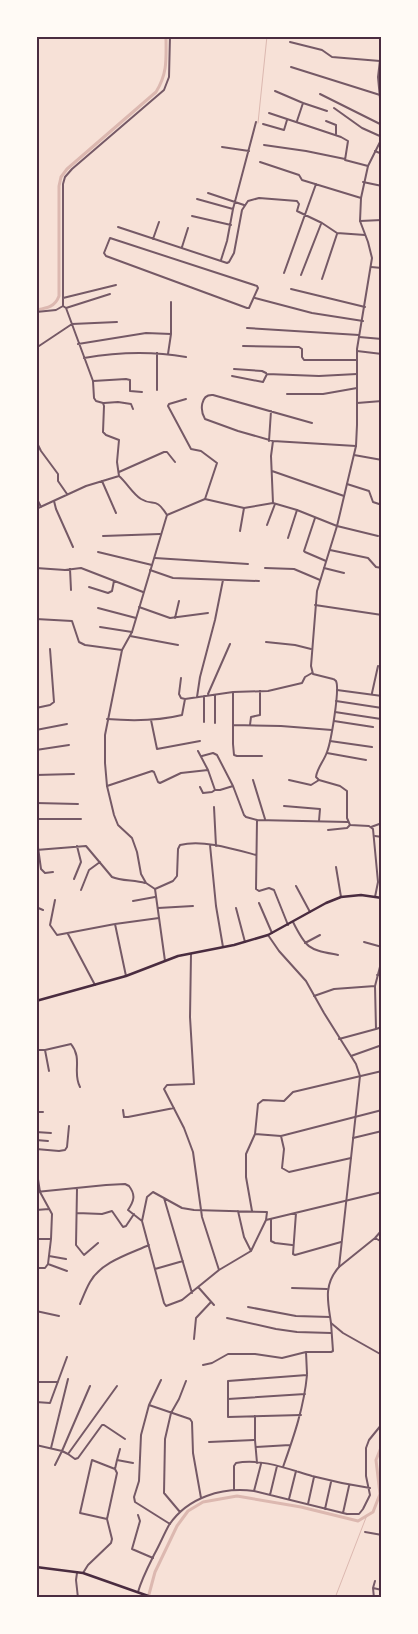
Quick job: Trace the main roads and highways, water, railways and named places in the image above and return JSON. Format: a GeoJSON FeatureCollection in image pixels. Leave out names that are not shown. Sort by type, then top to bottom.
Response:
{"type":"FeatureCollection","features":[{"type":"Feature","properties":{"kind":"main road"},"geometry":{"type":"LineString","coordinates":[[36,1001],[126,976],[178,956],[223,948],[270,934],[326,903],[341,897],[361,895],[382,898]]}},
{"type":"Feature","properties":{"kind":"main road"},"geometry":{"type":"LineString","coordinates":[[37,1567],[83,1573],[153,1597]]}},
{"type":"Feature","properties":{"kind":"waterway"},"geometry":{"type":"LineString","coordinates":[[36,310],[53,305],[59,296],[59,186],[61,177],[67,169],[156,92],[163,78],[166,58],[166,36]]}},
{"type":"Feature","properties":{"kind":"waterway"},"geometry":{"type":"LineString","coordinates":[[258,123],[267,36]]}},
{"type":"Feature","properties":{"kind":"waterway"},"geometry":{"type":"LineString","coordinates":[[148,1598],[155,1572],[177,1526],[188,1511],[203,1502],[237,1496],[301,1507],[358,1521],[373,1512],[380,1494],[376,1460],[382,1445]]}},
{"type":"Feature","properties":{"kind":"waterway"},"geometry":{"type":"LineString","coordinates":[[335,1598],[367,1515]]}}]}
